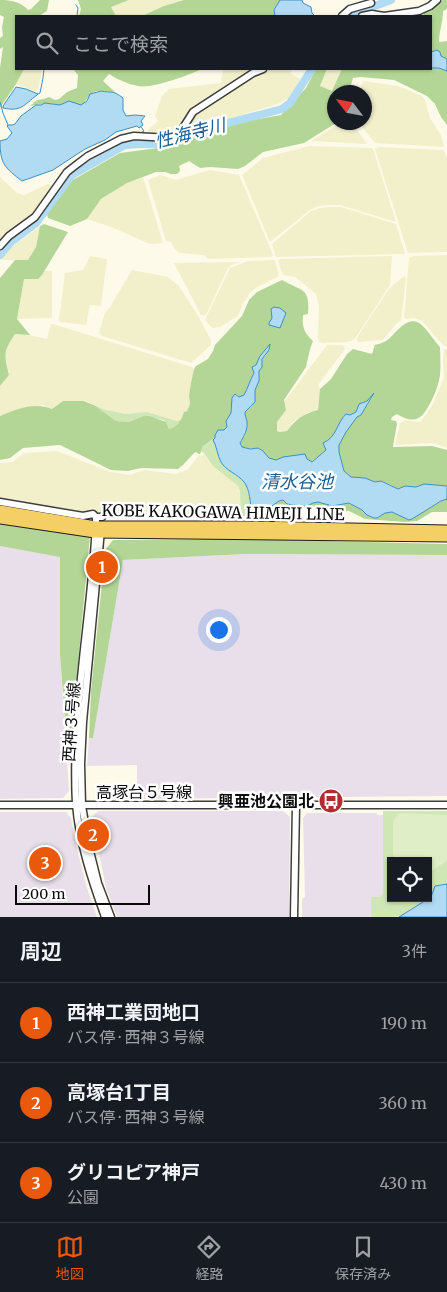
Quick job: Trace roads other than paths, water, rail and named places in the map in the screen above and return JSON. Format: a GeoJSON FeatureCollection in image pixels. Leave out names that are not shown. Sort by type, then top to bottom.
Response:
{"type":"FeatureCollection","features":[{"type":"Feature","properties":{"kind":"main road","name":"KOBE KAKOGAWA HIMEJI LINE"},"geometry":{"type":"LineString","coordinates":[[0,510],[99,525],[447,530]]}},
{"type":"Feature","properties":{"kind":"main road","name":"KOBE KAKOGAWA HIMEJI LINE"},"geometry":{"type":"LineString","coordinates":[[0,519],[99,525],[447,537]]}},
{"type":"Feature","properties":{"kind":"street"},"geometry":{"type":"LineString","coordinates":[[390,15],[419,10],[430,6],[437,0]]}},
{"type":"Feature","properties":{"kind":"street"},"geometry":{"type":"LineString","coordinates":[[343,15],[350,9],[371,3]]}},
{"type":"Feature","properties":{"kind":"street"},"geometry":{"type":"LineString","coordinates":[[363,5],[372,14]]}},
{"type":"Feature","properties":{"kind":"street"},"geometry":{"type":"LineString","coordinates":[[367,15],[378,15]]}},
{"type":"Feature","properties":{"kind":"street"},"geometry":{"type":"LineString","coordinates":[[0,246],[9,236],[35,217],[67,172],[88,156],[121,139],[137,136],[170,138],[181,131],[193,112],[260,70]]}},
{"type":"Feature","properties":{"kind":"street"},"geometry":{"type":"LineString","coordinates":[[0,502],[83,516],[93,514],[99,525]]}},
{"type":"Feature","properties":{"kind":"street","name":"西神３号線"},"geometry":{"type":"LineString","coordinates":[[99,525],[77,722],[75,764],[82,839],[93,885],[105,917]]}},
{"type":"Feature","properties":{"kind":"street","name":"高塚台５号線"},"geometry":{"type":"LineString","coordinates":[[0,805],[447,805]]}},
{"type":"Feature","properties":{"kind":"street","name":"西神３号線"},"geometry":{"type":"LineString","coordinates":[[79,806],[98,883],[111,917]]}},
{"type":"Feature","properties":{"kind":"street"},"geometry":{"type":"LineString","coordinates":[[294,917],[296,806]]}},
{"type":"Feature","properties":{"kind":"water"},"geometry":{"type":"Polygon","coordinates":[[[280,0],[302,0],[303,3],[311,7],[314,15],[275,15],[274,10],[280,0]]]}},
{"type":"Feature","properties":{"kind":"water"},"geometry":{"type":"Polygon","coordinates":[[[437,50],[441,56],[447,59],[447,71],[432,68],[432,52],[437,50]]]}},
{"type":"Feature","properties":{"kind":"water"},"geometry":{"type":"Polygon","coordinates":[[[16,87],[38,94],[25,105],[18,108],[3,108],[3,106],[16,87]]]}},
{"type":"Feature","properties":{"kind":"water"},"geometry":{"type":"Polygon","coordinates":[[[101,91],[120,95],[123,98],[123,110],[126,116],[145,116],[141,121],[143,125],[139,128],[137,126],[116,132],[53,170],[22,181],[8,169],[2,160],[0,141],[7,139],[12,133],[8,125],[15,124],[21,116],[36,105],[45,103],[60,105],[69,101],[81,105],[87,101],[90,94],[101,91]]]}},
{"type":"Feature","properties":{"kind":"water"},"geometry":{"type":"Polygon","coordinates":[[[274,307],[280,308],[286,313],[280,328],[269,325],[272,318],[271,309],[274,307]]]}},
{"type":"Feature","properties":{"kind":"water","name":"清水谷池"},"geometry":{"type":"Polygon","coordinates":[[[270,344],[269,350],[262,359],[259,381],[255,390],[255,402],[245,412],[247,424],[240,443],[242,447],[258,448],[269,458],[276,460],[283,457],[305,454],[307,459],[312,462],[326,450],[323,443],[334,434],[346,414],[350,415],[356,412],[359,404],[367,401],[374,393],[339,445],[344,471],[351,477],[365,478],[375,482],[381,481],[398,489],[405,486],[416,487],[424,484],[447,486],[447,499],[409,520],[392,512],[374,518],[349,503],[332,506],[318,502],[307,506],[299,506],[287,504],[283,500],[269,508],[252,512],[246,485],[223,465],[213,440],[218,430],[224,430],[227,427],[226,421],[231,413],[232,398],[235,394],[239,397],[244,395],[254,373],[252,367],[256,365],[260,356],[270,344]]]}},
{"type":"Feature","properties":{"kind":"water"},"geometry":{"type":"Polygon","coordinates":[[[447,884],[447,917],[399,917],[423,902],[432,902],[435,886],[447,884]]]}},
{"type":"Feature","properties":{"kind":"waterway","name":"性海寺川"},"geometry":{"type":"LineString","coordinates":[[352,15],[391,0]]}},
{"type":"Feature","properties":{"kind":"waterway"},"geometry":{"type":"LineString","coordinates":[[76,5],[78,8],[77,15]]}},
{"type":"Feature","properties":{"kind":"waterway"},"geometry":{"type":"LineString","coordinates":[[38,94],[40,93],[44,70]]}},
{"type":"Feature","properties":{"kind":"waterway","name":"性海寺川"},"geometry":{"type":"LineString","coordinates":[[0,255],[11,242],[36,223],[72,175],[123,146],[168,143],[212,124],[228,123],[282,109],[290,103],[311,70]]}},
{"type":"Feature","properties":{"kind":"waterway"},"geometry":{"type":"LineString","coordinates":[[0,102],[8,125]]}},
{"type":"Feature","properties":{"kind":"waterway"},"geometry":{"type":"LineString","coordinates":[[141,127],[144,131],[141,133]]}},
{"type":"Feature","properties":{"kind":"waterway","name":"性海寺川"},"geometry":{"type":"LineString","coordinates":[[132,144],[135,139]]}},
{"type":"Feature","properties":{"kind":"place","name":"西神工業団地口"},"geometry":{"type":"Point","coordinates":[102,567]}},
{"type":"Feature","properties":{"kind":"place","name":"興亜池公園北"},"geometry":{"type":"Point","coordinates":[331,801]}},
{"type":"Feature","properties":{"kind":"place","name":"高塚台1丁目"},"geometry":{"type":"Point","coordinates":[93,835]}},
{"type":"Feature","properties":{"kind":"place","name":"グリコピア神戸"},"geometry":{"type":"Point","coordinates":[45,863]}}]}
